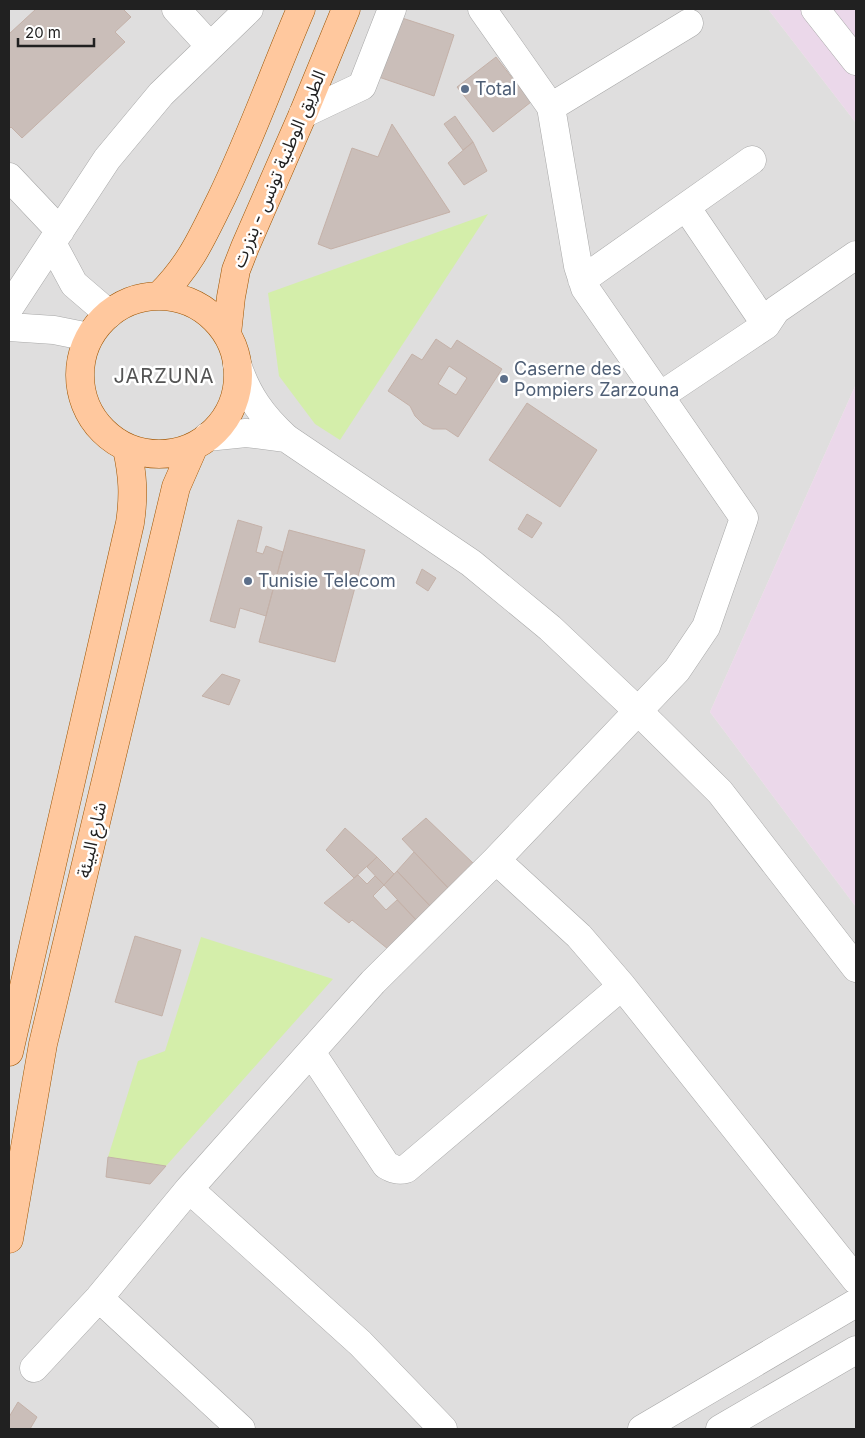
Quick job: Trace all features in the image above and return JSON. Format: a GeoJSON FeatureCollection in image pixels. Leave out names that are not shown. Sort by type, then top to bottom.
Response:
{"type":"FeatureCollection","features":[{"type":"Feature","properties":{"kind":"main road"},"geometry":{"type":"LineString","coordinates":[[160,295],[178,277],[193,257],[246,146],[301,9]]}},
{"type":"Feature","properties":{"kind":"main road","name":"الطريق الوطنية تونس - بنزرت"},"geometry":{"type":"LineString","coordinates":[[227,334],[230,297],[236,270],[346,9]]}},
{"type":"Feature","properties":{"kind":"main road","name":"الطريق الوطنية تونس - بنزرت"},"geometry":{"type":"LineString","coordinates":[[160,295],[187,300],[207,311],[227,334],[237,364],[235,397],[227,415],[201,442],[177,452],[156,454],[128,449],[114,440],[94,420],[82,392],[81,363],[89,337],[108,314],[118,306],[135,298],[160,295]]}},
{"type":"Feature","properties":{"kind":"main road","name":"شارع البيئة"},"geometry":{"type":"LineString","coordinates":[[9,1239],[44,1044],[176,487],[201,442]]}},
{"type":"Feature","properties":{"kind":"main road","name":"شارع البيئة"},"geometry":{"type":"LineString","coordinates":[[9,1052],[130,523],[134,497],[134,476],[128,449]]}},
{"type":"Feature","properties":{"kind":"street"},"geometry":{"type":"LineString","coordinates":[[176,9],[209,45]]}},
{"type":"Feature","properties":{"kind":"street"},"geometry":{"type":"LineString","coordinates":[[9,308],[106,158],[161,94],[209,45],[249,9]]}},
{"type":"Feature","properties":{"kind":"street"},"geometry":{"type":"LineString","coordinates":[[303,114],[362,86],[392,9]]}},
{"type":"Feature","properties":{"kind":"street"},"geometry":{"type":"LineString","coordinates":[[34,1368],[99,1298],[189,1189],[373,982],[496,860],[677,670],[706,627],[744,518],[584,288],[578,266],[552,107],[482,9]]}},
{"type":"Feature","properties":{"kind":"street"},"geometry":{"type":"LineString","coordinates":[[815,9],[856,61]]}},
{"type":"Feature","properties":{"kind":"street"},"geometry":{"type":"LineString","coordinates":[[552,107],[689,22]]}},
{"type":"Feature","properties":{"kind":"street"},"geometry":{"type":"LineString","coordinates":[[582,280],[752,160]]}},
{"type":"Feature","properties":{"kind":"street"},"geometry":{"type":"LineString","coordinates":[[9,177],[56,237],[64,268],[74,284],[108,314]]}},
{"type":"Feature","properties":{"kind":"street"},"geometry":{"type":"LineString","coordinates":[[686,207],[766,325]]}},
{"type":"Feature","properties":{"kind":"street"},"geometry":{"type":"LineString","coordinates":[[660,396],[766,325],[776,310],[856,255]]}},
{"type":"Feature","properties":{"kind":"street"},"geometry":{"type":"LineString","coordinates":[[9,327],[54,330],[89,337]]}},
{"type":"Feature","properties":{"kind":"street"},"geometry":{"type":"LineString","coordinates":[[237,364],[244,385],[255,405],[269,423],[286,438],[472,563],[550,628],[639,712],[720,792],[856,968]]}},
{"type":"Feature","properties":{"kind":"street"},"geometry":{"type":"LineString","coordinates":[[201,442],[246,433],[286,438]]}},
{"type":"Feature","properties":{"kind":"street"},"geometry":{"type":"LineString","coordinates":[[496,860],[579,936],[622,986],[856,1280]]}},
{"type":"Feature","properties":{"kind":"street"},"geometry":{"type":"LineString","coordinates":[[311,1052],[386,1165],[392,1169],[406,1169],[622,986]]}},
{"type":"Feature","properties":{"kind":"street"},"geometry":{"type":"LineString","coordinates":[[189,1189],[360,1344],[443,1429]]}},
{"type":"Feature","properties":{"kind":"street"},"geometry":{"type":"LineString","coordinates":[[99,1298],[241,1429]]}},
{"type":"Feature","properties":{"kind":"street"},"geometry":{"type":"LineString","coordinates":[[642,1429],[856,1302]]}},
{"type":"Feature","properties":{"kind":"street"},"geometry":{"type":"LineString","coordinates":[[720,1429],[856,1350]]}},
{"type":"Feature","properties":{"kind":"shaded area","name":"JARZUNA"},"geometry":{"type":"Polygon","coordinates":[[[9,9],[768,9],[856,123],[856,384],[710,712],[856,907],[856,1429],[9,1429],[9,9]]]}},
{"type":"Feature","properties":{"kind":"shaded area"},"geometry":{"type":"Polygon","coordinates":[[[768,9],[856,9],[856,123],[768,9]]]}},
{"type":"Feature","properties":{"kind":"shaded area"},"geometry":{"type":"Polygon","coordinates":[[[856,384],[856,907],[710,712],[856,384]]]}},
{"type":"Feature","properties":{"kind":"green space"},"geometry":{"type":"Polygon","coordinates":[[[488,214],[340,440],[315,424],[279,376],[268,293],[488,214]]]}},
{"type":"Feature","properties":{"kind":"green space"},"geometry":{"type":"Polygon","coordinates":[[[201,937],[333,979],[166,1166],[108,1157],[138,1061],[165,1051],[201,937]]]}},
{"type":"Feature","properties":{"kind":"building"},"geometry":{"type":"Polygon","coordinates":[[[36,9],[123,9],[131,17],[115,32],[125,42],[22,138],[11,127],[9,129],[9,34],[36,9]]]}},
{"type":"Feature","properties":{"kind":"building"},"geometry":{"type":"Polygon","coordinates":[[[393,15],[454,35],[434,96],[373,75],[393,15]]]}},
{"type":"Feature","properties":{"kind":"building"},"geometry":{"type":"Polygon","coordinates":[[[496,57],[531,102],[493,132],[457,87],[496,57]]]}},
{"type":"Feature","properties":{"kind":"building"},"geometry":{"type":"Polygon","coordinates":[[[455,116],[473,142],[463,150],[444,124],[455,116]]]}},
{"type":"Feature","properties":{"kind":"building"},"geometry":{"type":"Polygon","coordinates":[[[392,124],[450,212],[331,249],[318,244],[352,148],[378,157],[392,124]]]}},
{"type":"Feature","properties":{"kind":"building"},"geometry":{"type":"Polygon","coordinates":[[[473,142],[487,171],[464,185],[448,163],[473,142]]]}},
{"type":"Feature","properties":{"kind":"building"},"geometry":{"type":"Polygon","coordinates":[[[436,339],[451,349],[457,340],[502,369],[458,437],[446,429],[433,429],[423,424],[415,416],[410,406],[388,391],[412,354],[422,360],[436,339]],[[449,366],[438,384],[456,395],[467,378],[449,366]]]}},
{"type":"Feature","properties":{"kind":"building"},"geometry":{"type":"Polygon","coordinates":[[[527,403],[597,450],[560,507],[489,460],[527,403]]]}},
{"type":"Feature","properties":{"kind":"building"},"geometry":{"type":"Polygon","coordinates":[[[527,514],[542,523],[532,538],[518,529],[527,514]]]}},
{"type":"Feature","properties":{"kind":"building","name":"Tunisie Telecom"},"geometry":{"type":"Polygon","coordinates":[[[238,520],[262,527],[256,552],[263,554],[266,546],[283,552],[266,616],[240,608],[235,628],[210,621],[238,520]]]}},
{"type":"Feature","properties":{"kind":"building"},"geometry":{"type":"Polygon","coordinates":[[[289,530],[365,550],[335,662],[259,642],[289,530]]]}},
{"type":"Feature","properties":{"kind":"building"},"geometry":{"type":"Polygon","coordinates":[[[422,569],[436,578],[428,591],[416,583],[422,569]]]}},
{"type":"Feature","properties":{"kind":"building"},"geometry":{"type":"Polygon","coordinates":[[[222,674],[240,680],[229,705],[202,696],[222,674]]]}},
{"type":"Feature","properties":{"kind":"building"},"geometry":{"type":"Polygon","coordinates":[[[426,818],[475,865],[450,890],[402,839],[426,818]]]}},
{"type":"Feature","properties":{"kind":"building"},"geometry":{"type":"Polygon","coordinates":[[[345,828],[377,857],[354,878],[326,850],[345,828]]]}},
{"type":"Feature","properties":{"kind":"building"},"geometry":{"type":"Polygon","coordinates":[[[414,852],[450,890],[431,907],[397,871],[414,852]]]}},
{"type":"Feature","properties":{"kind":"building"},"geometry":{"type":"Polygon","coordinates":[[[377,857],[394,874],[384,885],[367,867],[377,857]]]}},
{"type":"Feature","properties":{"kind":"building"},"geometry":{"type":"Polygon","coordinates":[[[397,871],[431,907],[417,921],[384,885],[397,871]]]}},
{"type":"Feature","properties":{"kind":"building"},"geometry":{"type":"Polygon","coordinates":[[[358,875],[367,884],[375,876],[384,885],[373,896],[386,910],[397,900],[417,921],[388,949],[352,920],[349,923],[324,903],[358,875]]]}},
{"type":"Feature","properties":{"kind":"building"},"geometry":{"type":"Polygon","coordinates":[[[135,936],[181,950],[162,1016],[115,1002],[135,936]]]}},
{"type":"Feature","properties":{"kind":"building"},"geometry":{"type":"Polygon","coordinates":[[[108,1157],[166,1166],[150,1184],[106,1177],[108,1157]]]}},
{"type":"Feature","properties":{"kind":"building"},"geometry":{"type":"Polygon","coordinates":[[[18,1402],[37,1417],[30,1429],[9,1429],[9,1417],[18,1402]]]}},
{"type":"Feature","properties":{"kind":"place","name":"Total"},"geometry":{"type":"Point","coordinates":[465,89]}},
{"type":"Feature","properties":{"kind":"place","name":"Caserne des Pompiers Zarzouna"},"geometry":{"type":"Point","coordinates":[504,379]}},
{"type":"Feature","properties":{"kind":"place","name":"Tunisie Telecom"},"geometry":{"type":"Point","coordinates":[248,581]}},
{"type":"Feature","properties":{"kind":"district","name":"JARZUNA"},"geometry":{"type":"Point","coordinates":[164,376]}}]}
